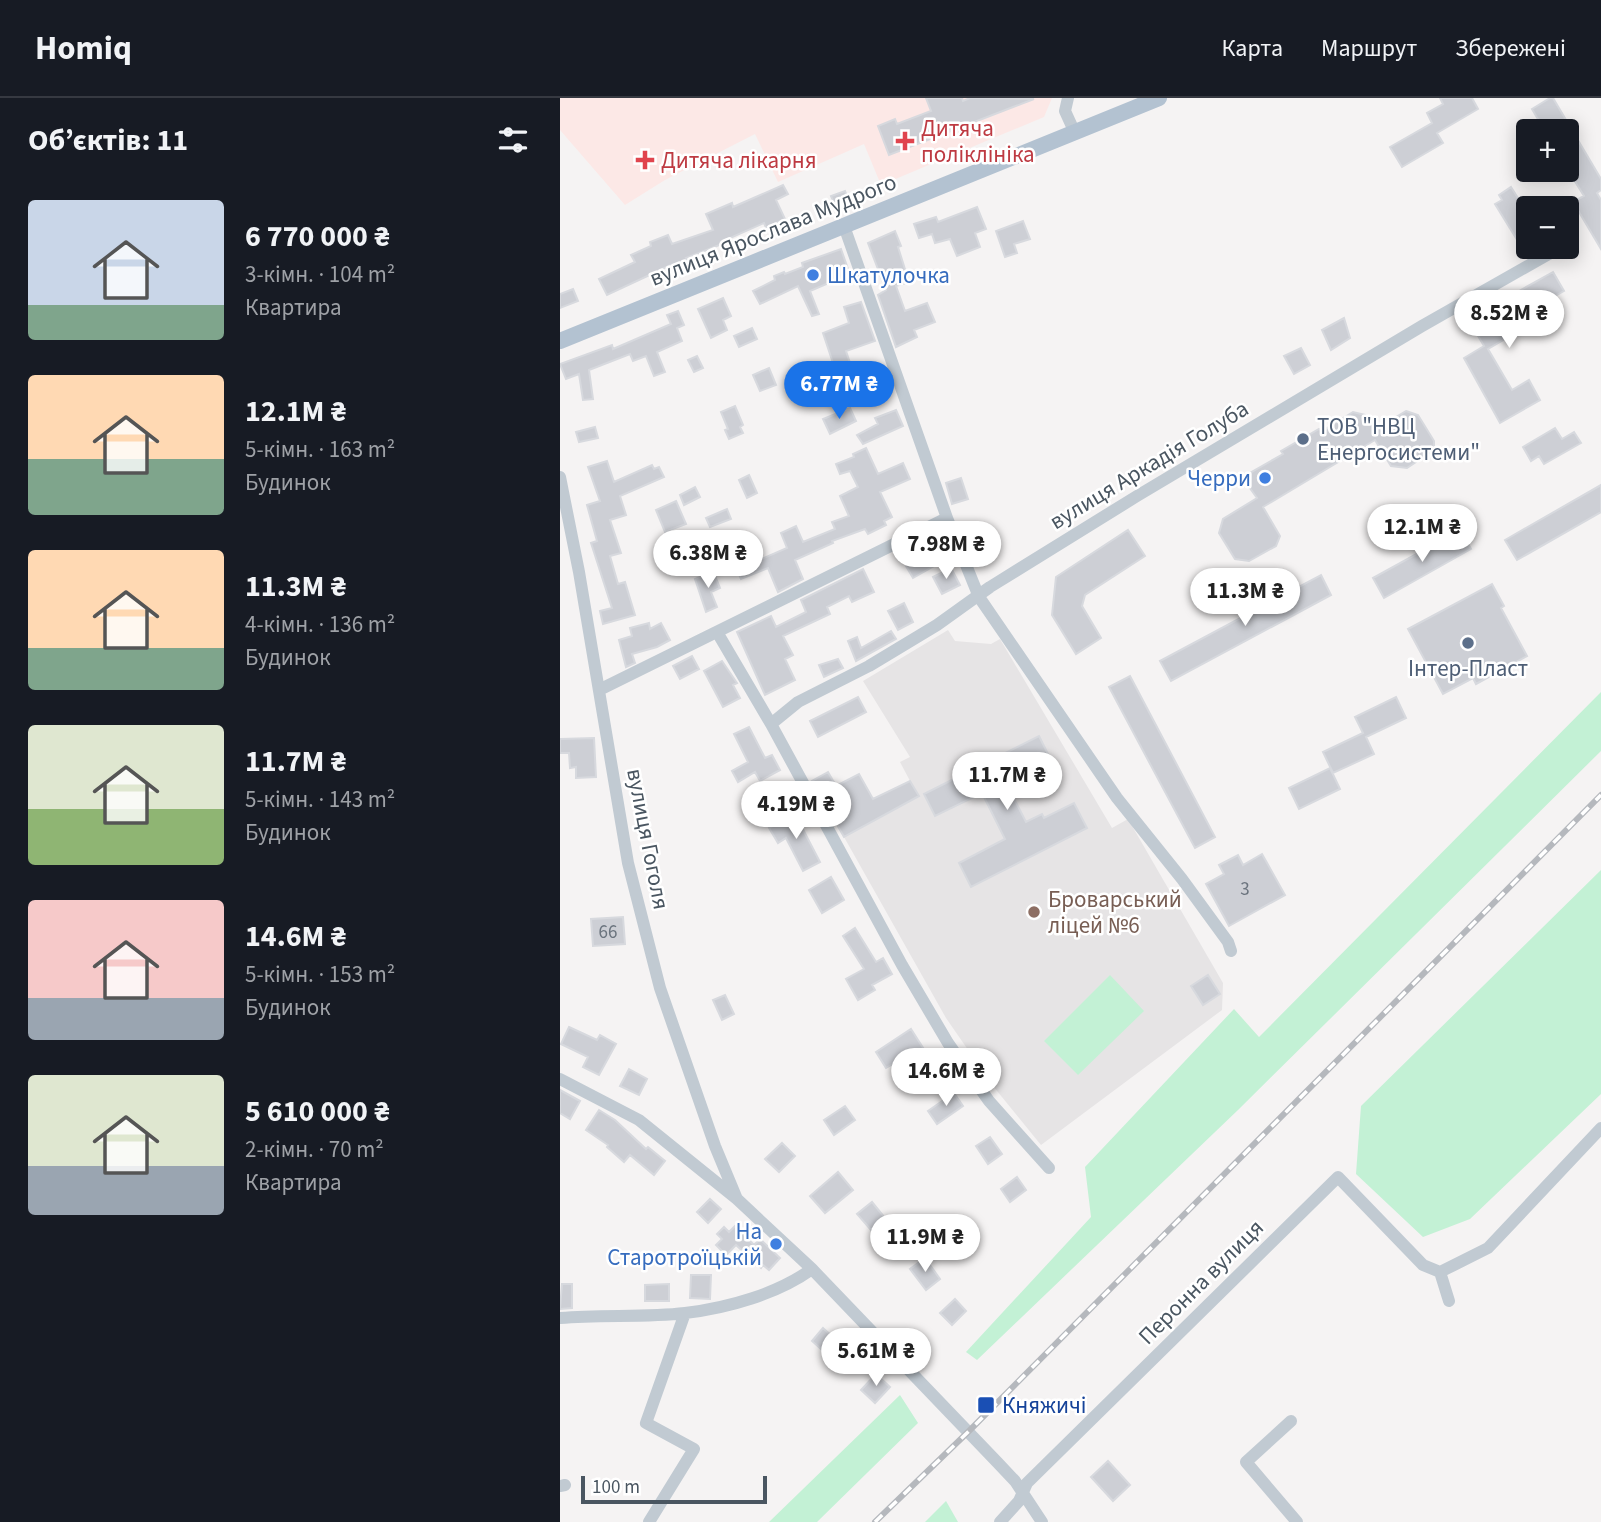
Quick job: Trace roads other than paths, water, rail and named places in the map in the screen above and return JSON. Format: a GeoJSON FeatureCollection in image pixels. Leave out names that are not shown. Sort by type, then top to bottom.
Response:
{"type":"FeatureCollection","features":[{"type":"Feature","properties":{"kind":"main road","name":"вулиця Ярослава Мудрого"},"geometry":{"type":"LineString","coordinates":[[560,341],[1159,98]]}},
{"type":"Feature","properties":{"kind":"street"},"geometry":{"type":"LineString","coordinates":[[1068,98],[1065,111],[1075,133]]}},
{"type":"Feature","properties":{"kind":"street"},"geometry":{"type":"LineString","coordinates":[[844,226],[947,518],[979,597],[1117,798],[1182,879],[1228,942],[1231,951]]}},
{"type":"Feature","properties":{"kind":"street","name":"вулиця Аркадія Голуба"},"geometry":{"type":"LineString","coordinates":[[771,723],[798,702],[869,666],[937,625],[990,587],[1171,475],[1541,259]]}},
{"type":"Feature","properties":{"kind":"street","name":"вулиця Гоголя"},"geometry":{"type":"LineString","coordinates":[[560,477],[579,572],[628,863],[660,988],[715,1146],[737,1199]]}},
{"type":"Feature","properties":{"kind":"street"},"geometry":{"type":"LineString","coordinates":[[599,690],[947,518]]}},
{"type":"Feature","properties":{"kind":"street"},"geometry":{"type":"LineString","coordinates":[[717,632],[771,723],[902,965],[950,1045],[989,1101],[1049,1168]]}},
{"type":"Feature","properties":{"kind":"street"},"geometry":{"type":"LineString","coordinates":[[560,1079],[639,1120],[737,1199],[812,1269],[997,1462],[1023,1493],[1041,1522]]}},
{"type":"Feature","properties":{"kind":"street"},"geometry":{"type":"LineString","coordinates":[[1449,1301],[1440,1272],[1488,1248],[1601,1128]]}},
{"type":"Feature","properties":{"kind":"street","name":"Перонна вулиця"},"geometry":{"type":"LineString","coordinates":[[1000,1522],[1015,1507],[1027,1483],[1338,1177],[1423,1265],[1440,1272]]}},
{"type":"Feature","properties":{"kind":"street"},"geometry":{"type":"LineString","coordinates":[[560,1318],[685,1313],[739,1301],[792,1283],[812,1269]]}},
{"type":"Feature","properties":{"kind":"street"},"geometry":{"type":"LineString","coordinates":[[649,1522],[694,1449],[646,1423],[685,1313]]}},
{"type":"Feature","properties":{"kind":"street"},"geometry":{"type":"LineString","coordinates":[[1291,1421],[1246,1462],[1297,1522]]}},
{"type":"Feature","properties":{"kind":"railway"},"geometry":{"type":"LineString","coordinates":[[875,1522],[968,1432],[1601,795]]}},
{"type":"Feature","properties":{"kind":"place","name":"Дитяча поліклініка"},"geometry":{"type":"Point","coordinates":[905,141]}},
{"type":"Feature","properties":{"kind":"place","name":"Дитяча лікарня"},"geometry":{"type":"Point","coordinates":[645,160]}},
{"type":"Feature","properties":{"kind":"place","name":"Шкатулочка"},"geometry":{"type":"Point","coordinates":[813,275]}},
{"type":"Feature","properties":{"kind":"place","name":"ТОВ \"НВЦ Енергосистеми\""},"geometry":{"type":"Point","coordinates":[1303,439]}},
{"type":"Feature","properties":{"kind":"place","name":"Черри"},"geometry":{"type":"Point","coordinates":[1265,478]}},
{"type":"Feature","properties":{"kind":"place","name":"Інтер-Пласт"},"geometry":{"type":"Point","coordinates":[1468,643]}},
{"type":"Feature","properties":{"kind":"place","name":"Броварський ліцей №6"},"geometry":{"type":"Point","coordinates":[1034,912]}},
{"type":"Feature","properties":{"kind":"place","name":"На Старотроїцькій"},"geometry":{"type":"Point","coordinates":[776,1244]}},
{"type":"Feature","properties":{"kind":"place","name":"Княжичі"},"geometry":{"type":"Point","coordinates":[986,1405]}}]}
